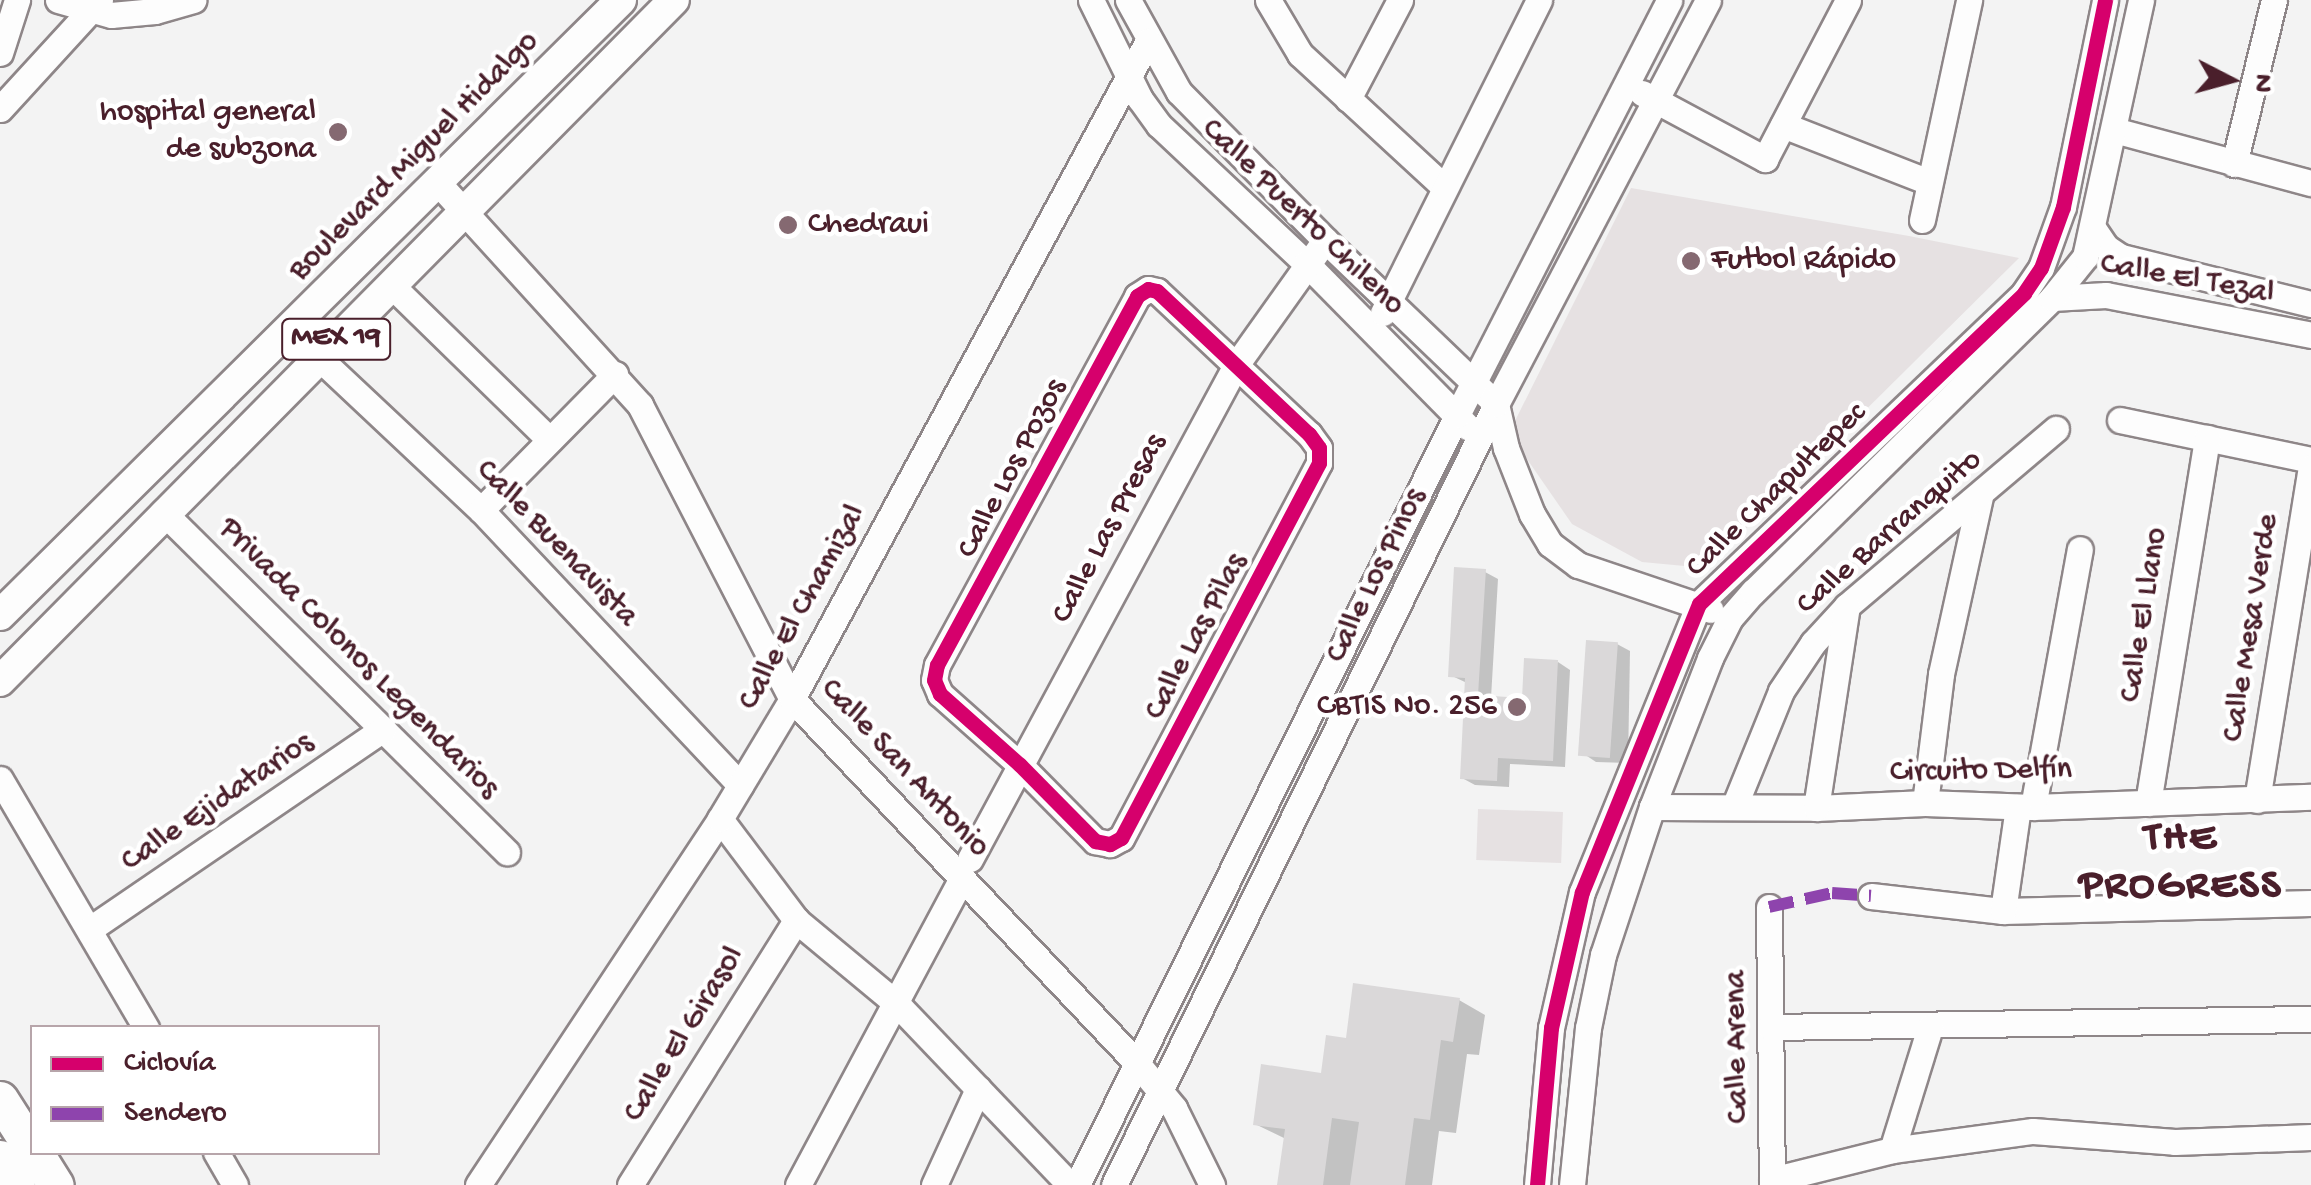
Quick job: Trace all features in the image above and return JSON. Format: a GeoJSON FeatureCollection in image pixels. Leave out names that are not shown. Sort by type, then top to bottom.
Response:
{"type":"FeatureCollection","features":[{"type":"Feature","properties":{"kind":"highway"},"geometry":{"type":"LineString","coordinates":[[0,1099],[30,1145]]}},
{"type":"Feature","properties":{"kind":"highway"},"geometry":{"type":"LineString","coordinates":[[37,1155],[56,1185]]}},
{"type":"Feature","properties":{"kind":"highway"},"geometry":{"type":"LineString","coordinates":[[0,1158],[17,1185]]}},
{"type":"Feature","properties":{"kind":"main road","name":"Boulevard Miguel Hidalgo"},"geometry":{"type":"LineString","coordinates":[[0,615],[621,0]]}},
{"type":"Feature","properties":{"kind":"main road","name":"MEX 19"},"geometry":{"type":"LineString","coordinates":[[0,681],[674,0]]}},
{"type":"Feature","properties":{"kind":"main road"},"geometry":{"type":"LineString","coordinates":[[599,23],[625,49]]}},
{"type":"Feature","properties":{"kind":"street"},"geometry":{"type":"LineString","coordinates":[[0,53],[17,0]]}},
{"type":"Feature","properties":{"kind":"street"},"geometry":{"type":"LineString","coordinates":[[58,0],[129,15],[192,0]]}},
{"type":"Feature","properties":{"kind":"street","name":"Calle Puerto Chileno"},"geometry":{"type":"LineString","coordinates":[[1090,0],[1128,77],[1159,125],[1306,264],[1479,440]]}},
{"type":"Feature","properties":{"kind":"street","name":"Calle Puerto Chileno"},"geometry":{"type":"LineString","coordinates":[[1128,0],[1179,92],[1325,240],[1496,404],[1506,448],[1532,514],[1550,544],[1578,565],[1700,604],[1730,618]]}},
{"type":"Feature","properties":{"kind":"street"},"geometry":{"type":"LineString","coordinates":[[1268,0],[1300,54],[1444,187]]}},
{"type":"Feature","properties":{"kind":"street"},"geometry":{"type":"LineString","coordinates":[[1348,100],[1400,0]]}},
{"type":"Feature","properties":{"kind":"street"},"geometry":{"type":"LineString","coordinates":[[1373,332],[1538,0]]}},
{"type":"Feature","properties":{"kind":"street","name":"Calle Los Pinos"},"geometry":{"type":"LineString","coordinates":[[1074,1185],[1094,1152],[1457,415],[1669,0]]}},
{"type":"Feature","properties":{"kind":"street","name":"Calle Los Pinos"},"geometry":{"type":"LineString","coordinates":[[1114,1185],[1496,404],[1708,0]]}},
{"type":"Feature","properties":{"kind":"street"},"geometry":{"type":"LineString","coordinates":[[1624,83],[1765,159],[1848,0]]}},
{"type":"Feature","properties":{"kind":"street"},"geometry":{"type":"LineString","coordinates":[[1922,220],[1969,0]]}},
{"type":"Feature","properties":{"kind":"street","name":"Calle Chapultepec"},"geometry":{"type":"LineString","coordinates":[[1537,1185],[1551,1028],[1582,892],[1700,604],[2024,293],[2041,268],[2058,222],[2105,0]]}},
{"type":"Feature","properties":{"kind":"street","name":"Calle Chapultepec"},"geometry":{"type":"LineString","coordinates":[[1572,1185],[1588,1028],[1603,954],[1652,808],[1730,618],[2052,298],[2085,257],[2140,0]]}},
{"type":"Feature","properties":{"kind":"street"},"geometry":{"type":"LineString","coordinates":[[2234,164],[2274,0]]}},
{"type":"Feature","properties":{"kind":"street"},"geometry":{"type":"LineString","coordinates":[[0,109],[96,6]]}},
{"type":"Feature","properties":{"kind":"street","name":"Calle El Chamizal"},"geometry":{"type":"LineString","coordinates":[[478,1185],[720,819],[792,699],[1148,41]]}},
{"type":"Feature","properties":{"kind":"street"},"geometry":{"type":"LineString","coordinates":[[2090,76],[2106,57],[2116,65],[2122,88]]}},
{"type":"Feature","properties":{"kind":"street"},"geometry":{"type":"LineString","coordinates":[[1783,125],[1929,182]]}},
{"type":"Feature","properties":{"kind":"street"},"geometry":{"type":"LineString","coordinates":[[2114,130],[2311,183]]}},
{"type":"Feature","properties":{"kind":"street","name":"Calle San Antonio"},"geometry":{"type":"LineString","coordinates":[[439,184],[640,405],[792,699],[966,868],[1162,1092],[1212,1185]]}},
{"type":"Feature","properties":{"kind":"street","name":"Calle El Tezal"},"geometry":{"type":"LineString","coordinates":[[2094,228],[2106,248],[2121,257],[2311,304]]}},
{"type":"Feature","properties":{"kind":"street","name":"Calle Las Presas"},"geometry":{"type":"LineString","coordinates":[[798,1185],[1236,364],[1325,240]]}},
{"type":"Feature","properties":{"kind":"street"},"geometry":{"type":"LineString","coordinates":[[390,284],[550,440]]}},
{"type":"Feature","properties":{"kind":"street","name":"Calle Los Pozos"},"geometry":{"type":"LineString","coordinates":[[1020,765],[940,694],[934,680],[937,665],[1138,296],[1148,289],[1158,291],[1236,364]]}},
{"type":"Feature","properties":{"kind":"street","name":"Calle El Tezal"},"geometry":{"type":"LineString","coordinates":[[2052,298],[2106,296],[2311,335]]}},
{"type":"Feature","properties":{"kind":"street","name":"Calle Buenavista"},"geometry":{"type":"LineString","coordinates":[[318,357],[482,510],[740,785]]}},
{"type":"Feature","properties":{"kind":"street","name":"Calle Las Pilas"},"geometry":{"type":"LineString","coordinates":[[1020,765],[1095,842],[1110,844],[1122,838],[1319,463],[1320,448],[1236,364]]}},
{"type":"Feature","properties":{"kind":"street"},"geometry":{"type":"LineString","coordinates":[[482,510],[614,374]]}},
{"type":"Feature","properties":{"kind":"street"},"geometry":{"type":"LineString","coordinates":[[2120,420],[2311,464]]}},
{"type":"Feature","properties":{"kind":"street","name":"Calle Barranquito"},"geometry":{"type":"LineString","coordinates":[[1734,806],[1780,691],[1796,665],[1847,606],[2056,430]]}},
{"type":"Feature","properties":{"kind":"street","name":"Calle El Llano"},"geometry":{"type":"LineString","coordinates":[[2148,802],[2207,438]]}},
{"type":"Feature","properties":{"kind":"street"},"geometry":{"type":"LineString","coordinates":[[1479,440],[1506,448]]}},
{"type":"Feature","properties":{"kind":"street","name":"Calle Mesa Verde"},"geometry":{"type":"LineString","coordinates":[[2257,800],[2311,464]]}},
{"type":"Feature","properties":{"kind":"street"},"geometry":{"type":"LineString","coordinates":[[1925,803],[1941,674],[1980,497]]}},
{"type":"Feature","properties":{"kind":"street","name":"Privada Colonos Legendarios"},"geometry":{"type":"LineString","coordinates":[[164,512],[507,853]]}},
{"type":"Feature","properties":{"kind":"street"},"geometry":{"type":"LineString","coordinates":[[2004,912],[2080,550]]}},
{"type":"Feature","properties":{"kind":"street"},"geometry":{"type":"LineString","coordinates":[[1816,808],[1847,606]]}},
{"type":"Feature","properties":{"kind":"street","name":"Calle Ejidatarios"},"geometry":{"type":"LineString","coordinates":[[90,929],[383,730]]}},
{"type":"Feature","properties":{"kind":"street"},"geometry":{"type":"LineString","coordinates":[[0,779],[144,1025]]}},
{"type":"Feature","properties":{"kind":"street","name":"Circuito Delfín"},"geometry":{"type":"LineString","coordinates":[[1652,808],[1816,808],[1925,803],[2025,807],[2311,797]]}},
{"type":"Feature","properties":{"kind":"street"},"geometry":{"type":"LineString","coordinates":[[720,819],[796,920],[896,1003],[1074,1185]]}},
{"type":"Feature","properties":{"kind":"street"},"geometry":{"type":"LineString","coordinates":[[1871,896],[2004,912],[2311,903]]}},
{"type":"Feature","properties":{"kind":"street","name":"Calle Arena"},"geometry":{"type":"LineString","coordinates":[[1769,907],[1772,1182]]}},
{"type":"Feature","properties":{"kind":"street","name":"Calle El Girasol"},"geometry":{"type":"LineString","coordinates":[[630,1185],[796,920]]}},
{"type":"Feature","properties":{"kind":"street"},"geometry":{"type":"LineString","coordinates":[[1770,1027],[2311,1019]]}},
{"type":"Feature","properties":{"kind":"street"},"geometry":{"type":"LineString","coordinates":[[1892,1150],[1930,1027]]}},
{"type":"Feature","properties":{"kind":"street"},"geometry":{"type":"LineString","coordinates":[[934,1185],[978,1088]]}},
{"type":"Feature","properties":{"kind":"street"},"geometry":{"type":"LineString","coordinates":[[1772,1182],[1892,1150],[2033,1130],[2175,1142],[2311,1137]]}},
{"type":"Feature","properties":{"kind":"street"},"geometry":{"type":"LineString","coordinates":[[1094,1152],[1114,1185]]}},
{"type":"Feature","properties":{"kind":"street"},"geometry":{"type":"LineString","coordinates":[[218,1155],[235,1185]]}},
{"type":"Feature","properties":{"kind":"shaded area"},"geometry":{"type":"Polygon","coordinates":[[[1631,188],[2019,258],[1706,568],[1642,562],[1572,524],[1509,433],[1631,188]]]}},
{"type":"Feature","properties":{"kind":"shaded area"},"geometry":{"type":"Polygon","coordinates":[[[1478,809],[1563,812],[1561,863],[1476,860],[1478,809]]]}},
{"type":"Feature","properties":{"kind":"building"},"geometry":{"type":"Polygon","coordinates":[[[1454,567],[1486,569],[1478,695],[1522,698],[1524,658],[1558,660],[1553,761],[1498,758],[1497,781],[1460,779],[1465,678],[1448,677],[1454,567]]]}},
{"type":"Feature","properties":{"kind":"building"},"geometry":{"type":"Polygon","coordinates":[[[1586,640],[1618,642],[1610,758],[1578,756],[1586,640]]]}},
{"type":"Feature","properties":{"kind":"building"},"geometry":{"type":"Polygon","coordinates":[[[1353,983],[1460,998],[1453,1042],[1441,1040],[1430,1120],[1414,1118],[1405,1185],[1350,1185],[1359,1122],[1332,1118],[1323,1185],[1277,1185],[1285,1129],[1253,1125],[1261,1064],[1321,1073],[1326,1035],[1346,1038],[1353,983]]]}},
{"type":"Feature","properties":{"kind":"marked path"},"geometry":{"type":"LineString","coordinates":[[1769,907],[1832,893],[1871,896]]}},
{"type":"Feature","properties":{"kind":"cycle path"},"geometry":{"type":"LineString","coordinates":[[1537,1185],[1551,1028],[1582,892],[1699,604],[2024,293],[2041,268],[2063,207],[2105,0]]}},
{"type":"Feature","properties":{"kind":"cycle path"},"geometry":{"type":"LineString","coordinates":[[1148,289],[1157,291],[1309,434],[1319,448],[1319,463],[1121,838],[1110,844],[1095,841],[1020,765],[940,694],[934,680],[937,665],[1137,296],[1148,289]]}},
{"type":"Feature","properties":{"kind":"place","name":"hospital general de subzona"},"geometry":{"type":"Point","coordinates":[338,132]}},
{"type":"Feature","properties":{"kind":"place","name":"Chedraui"},"geometry":{"type":"Point","coordinates":[788,225]}},
{"type":"Feature","properties":{"kind":"place","name":"Futbol Rápido"},"geometry":{"type":"Point","coordinates":[1691,261]}},
{"type":"Feature","properties":{"kind":"place","name":"CBTIS No. 256"},"geometry":{"type":"Point","coordinates":[1517,707]}},
{"type":"Feature","properties":{"kind":"district","name":"THE PROGRESS"},"geometry":{"type":"Point","coordinates":[2181,864]}}]}
